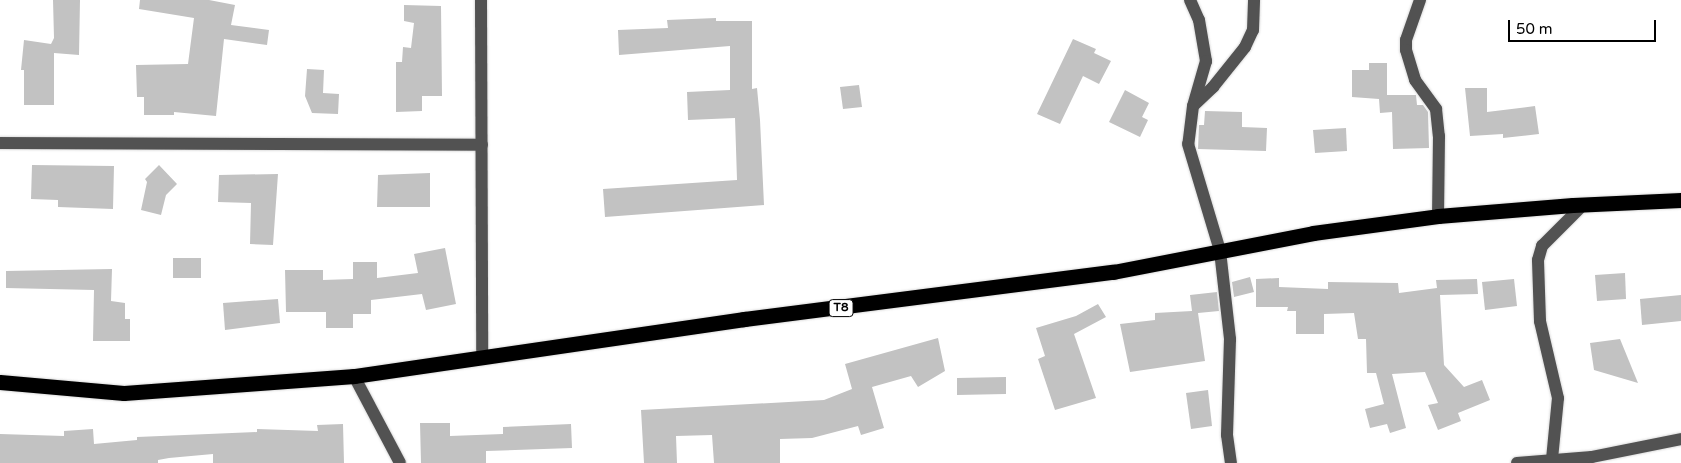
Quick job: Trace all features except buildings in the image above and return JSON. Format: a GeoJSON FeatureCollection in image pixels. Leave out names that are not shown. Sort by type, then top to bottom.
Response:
{"type":"FeatureCollection","features":[{"type":"Feature","properties":{"kind":"highway","name":"T8"},"geometry":{"type":"LineString","coordinates":[[0,382],[124,393],[354,376],[482,359],[744,319],[1112,272],[1313,233],[1438,216],[1584,204],[1681,200]]}},
{"type":"Feature","properties":{"kind":"street"},"geometry":{"type":"LineString","coordinates":[[481,0],[482,359]]}},
{"type":"Feature","properties":{"kind":"street"},"geometry":{"type":"LineString","coordinates":[[1190,0],[1205,46],[1203,76],[1193,106],[1188,144],[1220,252],[1230,339],[1227,435],[1231,463]]}},
{"type":"Feature","properties":{"kind":"street"},"geometry":{"type":"LineString","coordinates":[[1193,106],[1213,87],[1245,47],[1253,30],[1254,0]]}},
{"type":"Feature","properties":{"kind":"street"},"geometry":{"type":"LineString","coordinates":[[1420,0],[1408,34],[1406,50],[1415,80],[1436,109],[1439,136],[1438,216]]}},
{"type":"Feature","properties":{"kind":"street"},"geometry":{"type":"LineString","coordinates":[[0,143],[482,144]]}},
{"type":"Feature","properties":{"kind":"street"},"geometry":{"type":"LineString","coordinates":[[1552,460],[1558,398],[1540,321],[1538,260],[1542,246],[1584,204]]}},
{"type":"Feature","properties":{"kind":"street"},"geometry":{"type":"LineString","coordinates":[[354,376],[400,463]]}},
{"type":"Feature","properties":{"kind":"street"},"geometry":{"type":"LineString","coordinates":[[1517,463],[1592,458],[1681,438]]}}]}
